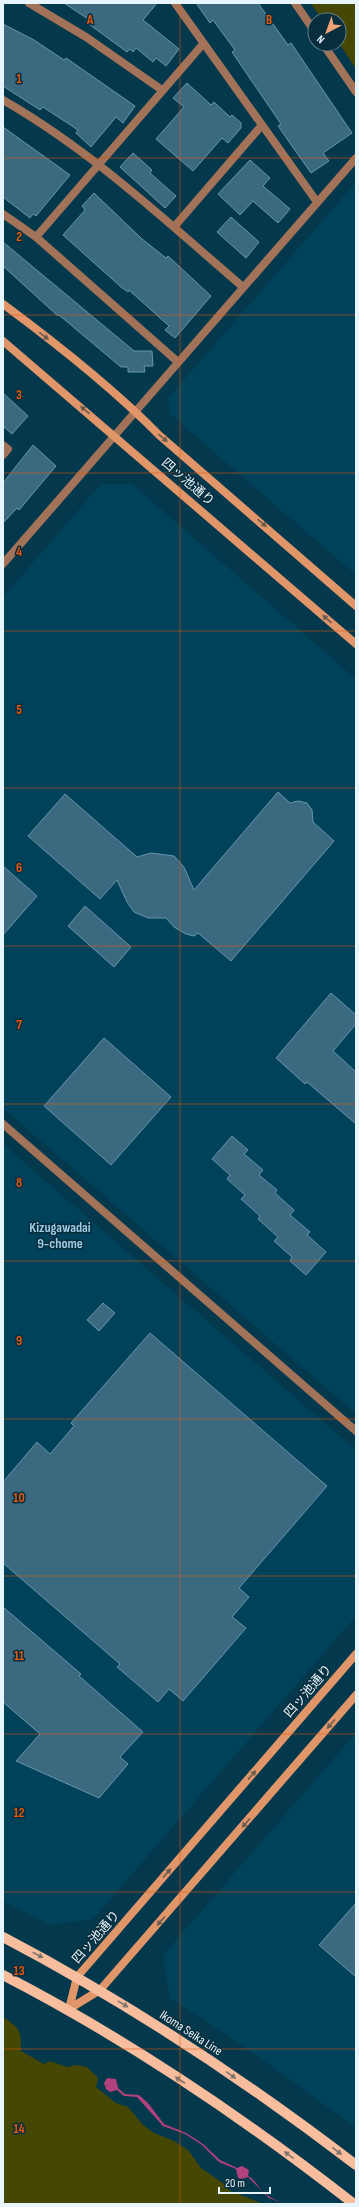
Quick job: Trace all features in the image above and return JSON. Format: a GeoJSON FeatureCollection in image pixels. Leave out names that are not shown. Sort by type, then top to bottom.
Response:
{"type":"FeatureCollection","features":[{"type":"Feature","properties":{"kind":"main road","name":"四ッ池通り"},"geometry":{"type":"LineString","coordinates":[[3,304],[75,360],[136,411],[159,435],[356,606]]}},
{"type":"Feature","properties":{"kind":"main road","name":"四ッ池通り"},"geometry":{"type":"LineString","coordinates":[[3,341],[115,435],[356,644]]}},
{"type":"Feature","properties":{"kind":"main road","name":"四ッ池通り"},"geometry":{"type":"LineString","coordinates":[[69,2009],[77,1977],[356,1654]]}},
{"type":"Feature","properties":{"kind":"main road"},"geometry":{"type":"LineString","coordinates":[[69,2009],[100,1990],[356,1695]]}},
{"type":"Feature","properties":{"kind":"main road","name":"Ikoma Seika Line"},"geometry":{"type":"LineString","coordinates":[[3,1937],[100,1990],[275,2104],[356,2165]]}},
{"type":"Feature","properties":{"kind":"main road"},"geometry":{"type":"LineString","coordinates":[[3,1975],[69,2009],[203,2095],[319,2177],[354,2204]]}},
{"type":"Feature","properties":{"kind":"street"},"geometry":{"type":"LineString","coordinates":[[29,3],[86,37],[162,90]]}},
{"type":"Feature","properties":{"kind":"street"},"geometry":{"type":"LineString","coordinates":[[175,3],[317,202]]}},
{"type":"Feature","properties":{"kind":"street"},"geometry":{"type":"LineString","coordinates":[[295,3],[307,20]]}},
{"type":"Feature","properties":{"kind":"street"},"geometry":{"type":"LineString","coordinates":[[36,237],[203,44]]}},
{"type":"Feature","properties":{"kind":"street"},"geometry":{"type":"LineString","coordinates":[[328,52],[356,92]]}},
{"type":"Feature","properties":{"kind":"street"},"geometry":{"type":"LineString","coordinates":[[3,100],[46,127],[99,164],[243,287]]}},
{"type":"Feature","properties":{"kind":"street"},"geometry":{"type":"LineString","coordinates":[[174,227],[262,125]]}},
{"type":"Feature","properties":{"kind":"street"},"geometry":{"type":"LineString","coordinates":[[3,564],[356,158]]}},
{"type":"Feature","properties":{"kind":"street"},"geometry":{"type":"LineString","coordinates":[[3,214],[36,237],[178,362]]}},
{"type":"Feature","properties":{"kind":"street"},"geometry":{"type":"LineString","coordinates":[[3,445],[8,449],[3,455]]}},
{"type":"Feature","properties":{"kind":"street"},"geometry":{"type":"LineString","coordinates":[[3,1124],[356,1431]]}},
{"type":"Feature","properties":{"kind":"shaded area"},"geometry":{"type":"Polygon","coordinates":[[[310,3],[356,3],[356,69],[345,52],[347,52],[347,12],[317,12],[310,3]]]}},
{"type":"Feature","properties":{"kind":"shaded area"},"geometry":{"type":"Polygon","coordinates":[[[356,182],[356,575],[170,414],[168,398],[356,182]]]}},
{"type":"Feature","properties":{"kind":"shaded area"},"geometry":{"type":"Polygon","coordinates":[[[101,484],[132,484],[356,679],[356,1414],[3,1108],[3,597],[101,484]]]}},
{"type":"Feature","properties":{"kind":"shaded area"},"geometry":{"type":"Polygon","coordinates":[[[3,1144],[356,1450],[356,1616],[93,1919],[51,1925],[3,1901],[3,1144]]]}},
{"type":"Feature","properties":{"kind":"shaded area"},"geometry":{"type":"Polygon","coordinates":[[[356,1733],[356,2128],[256,2055],[170,1998],[163,1955],[356,1733]]]}},
{"type":"Feature","properties":{"kind":"shaded area"},"geometry":{"type":"Polygon","coordinates":[[[3,2017],[19,2031],[21,2051],[44,2064],[50,2061],[67,2067],[77,2065],[87,2067],[98,2078],[96,2087],[116,2103],[128,2107],[143,2125],[154,2133],[174,2141],[188,2150],[201,2168],[223,2183],[230,2191],[264,2204],[3,2204],[3,2017]]]}},
{"type":"Feature","properties":{"kind":"shaded area"},"geometry":{"type":"Polygon","coordinates":[[[107,2078],[116,2079],[118,2088],[125,2094],[139,2095],[148,2103],[164,2124],[186,2133],[203,2144],[220,2160],[237,2168],[242,2166],[249,2170],[248,2176],[262,2191],[248,2177],[242,2179],[238,2178],[236,2169],[219,2162],[202,2145],[185,2134],[163,2126],[137,2097],[124,2096],[117,2090],[110,2092],[106,2089],[104,2083],[107,2078]]]}},
{"type":"Feature","properties":{"kind":"shaded area"},"geometry":{"type":"Polygon","coordinates":[[[262,2191],[270,2197],[283,2203],[269,2198],[262,2191]]]}},
{"type":"Feature","properties":{"kind":"building"},"geometry":{"type":"Polygon","coordinates":[[[64,3],[157,3],[143,20],[179,49],[166,66],[156,58],[153,62],[136,48],[133,52],[130,49],[127,52],[86,22],[88,19],[64,3]]]}},
{"type":"Feature","properties":{"kind":"building"},"geometry":{"type":"Polygon","coordinates":[[[196,3],[258,3],[288,45],[291,43],[352,133],[323,153],[329,161],[311,173],[278,126],[281,124],[232,52],[235,50],[213,20],[210,23],[196,3]]]}},
{"type":"Feature","properties":{"kind":"building"},"geometry":{"type":"Polygon","coordinates":[[[3,24],[34,40],[64,60],[66,58],[135,106],[123,123],[116,117],[91,147],[76,133],[78,130],[43,107],[40,110],[3,86],[3,24]]]}},
{"type":"Feature","properties":{"kind":"building"},"geometry":{"type":"Polygon","coordinates":[[[187,83],[211,105],[214,102],[230,117],[232,115],[241,123],[241,128],[228,143],[222,138],[193,171],[156,139],[184,107],[173,98],[187,83]]]}},
{"type":"Feature","properties":{"kind":"building"},"geometry":{"type":"Polygon","coordinates":[[[3,127],[70,175],[36,216],[33,214],[30,218],[3,197],[3,127]]]}},
{"type":"Feature","properties":{"kind":"building"},"geometry":{"type":"Polygon","coordinates":[[[133,153],[152,170],[150,173],[176,196],[165,208],[120,167],[133,153]]]}},
{"type":"Feature","properties":{"kind":"building"},"geometry":{"type":"Polygon","coordinates":[[[250,160],[270,178],[263,186],[290,209],[278,223],[253,201],[240,215],[218,194],[250,160]]]}},
{"type":"Feature","properties":{"kind":"building"},"geometry":{"type":"Polygon","coordinates":[[[94,193],[142,239],[166,258],[168,256],[211,296],[175,338],[165,330],[169,326],[129,290],[128,292],[121,287],[63,235],[85,210],[82,206],[94,193]]]}},
{"type":"Feature","properties":{"kind":"building"},"geometry":{"type":"Polygon","coordinates":[[[231,217],[259,242],[246,258],[217,232],[231,217]]]}},
{"type":"Feature","properties":{"kind":"building"},"geometry":{"type":"Polygon","coordinates":[[[3,242],[134,351],[152,351],[153,366],[144,366],[145,372],[128,372],[128,367],[121,367],[59,315],[58,316],[3,266],[3,242]]]}},
{"type":"Feature","properties":{"kind":"building"},"geometry":{"type":"Polygon","coordinates":[[[3,393],[28,416],[12,434],[3,426],[3,393]]]}},
{"type":"Feature","properties":{"kind":"building"},"geometry":{"type":"Polygon","coordinates":[[[33,445],[56,466],[19,510],[17,508],[3,523],[3,483],[33,445]]]}},
{"type":"Feature","properties":{"kind":"building"},"geometry":{"type":"Polygon","coordinates":[[[278,792],[290,803],[298,801],[307,803],[312,810],[313,822],[334,841],[231,961],[198,933],[194,936],[186,934],[174,927],[166,918],[148,918],[134,912],[127,902],[117,880],[100,899],[28,836],[65,794],[137,857],[151,853],[174,856],[184,867],[194,890],[278,792]]]}},
{"type":"Feature","properties":{"kind":"building"},"geometry":{"type":"Polygon","coordinates":[[[3,866],[37,896],[3,935],[3,866]]]}},
{"type":"Feature","properties":{"kind":"building"},"geometry":{"type":"Polygon","coordinates":[[[85,906],[131,947],[114,967],[68,926],[85,906]]]}},
{"type":"Feature","properties":{"kind":"building"},"geometry":{"type":"Polygon","coordinates":[[[331,993],[356,1015],[356,1024],[333,1051],[356,1072],[356,1124],[307,1082],[305,1084],[276,1058],[331,993]]]}},
{"type":"Feature","properties":{"kind":"building"},"geometry":{"type":"Polygon","coordinates":[[[104,1038],[171,1097],[111,1165],[44,1106],[104,1038]]]}},
{"type":"Feature","properties":{"kind":"building"},"geometry":{"type":"Polygon","coordinates":[[[232,1136],[248,1150],[244,1154],[263,1170],[259,1175],[277,1190],[275,1193],[294,1210],[290,1215],[310,1232],[307,1235],[326,1252],[306,1275],[290,1261],[292,1257],[274,1241],[278,1237],[258,1219],[260,1216],[241,1199],[245,1195],[227,1179],[230,1175],[212,1159],[232,1136]]]}},
{"type":"Feature","properties":{"kind":"building"},"geometry":{"type":"Polygon","coordinates":[[[103,1303],[115,1313],[99,1331],[87,1320],[103,1303]]]}},
{"type":"Feature","properties":{"kind":"building"},"geometry":{"type":"Polygon","coordinates":[[[150,1333],[327,1486],[239,1588],[249,1597],[232,1617],[246,1628],[183,1701],[169,1689],[158,1702],[117,1667],[120,1664],[3,1563],[3,1482],[37,1442],[50,1454],[74,1426],[71,1423],[150,1333]]]}},
{"type":"Feature","properties":{"kind":"building"},"geometry":{"type":"Polygon","coordinates":[[[3,1607],[81,1674],[79,1676],[143,1732],[120,1757],[128,1764],[99,1798],[16,1761],[40,1734],[3,1702],[3,1607]]]}},
{"type":"Feature","properties":{"kind":"building"},"geometry":{"type":"Polygon","coordinates":[[[356,1903],[356,1977],[319,1945],[356,1903]]]}},
{"type":"Feature","properties":{"kind":"district","name":"Kizugawadai 9-chome"},"geometry":{"type":"Point","coordinates":[60,1236]}}]}
